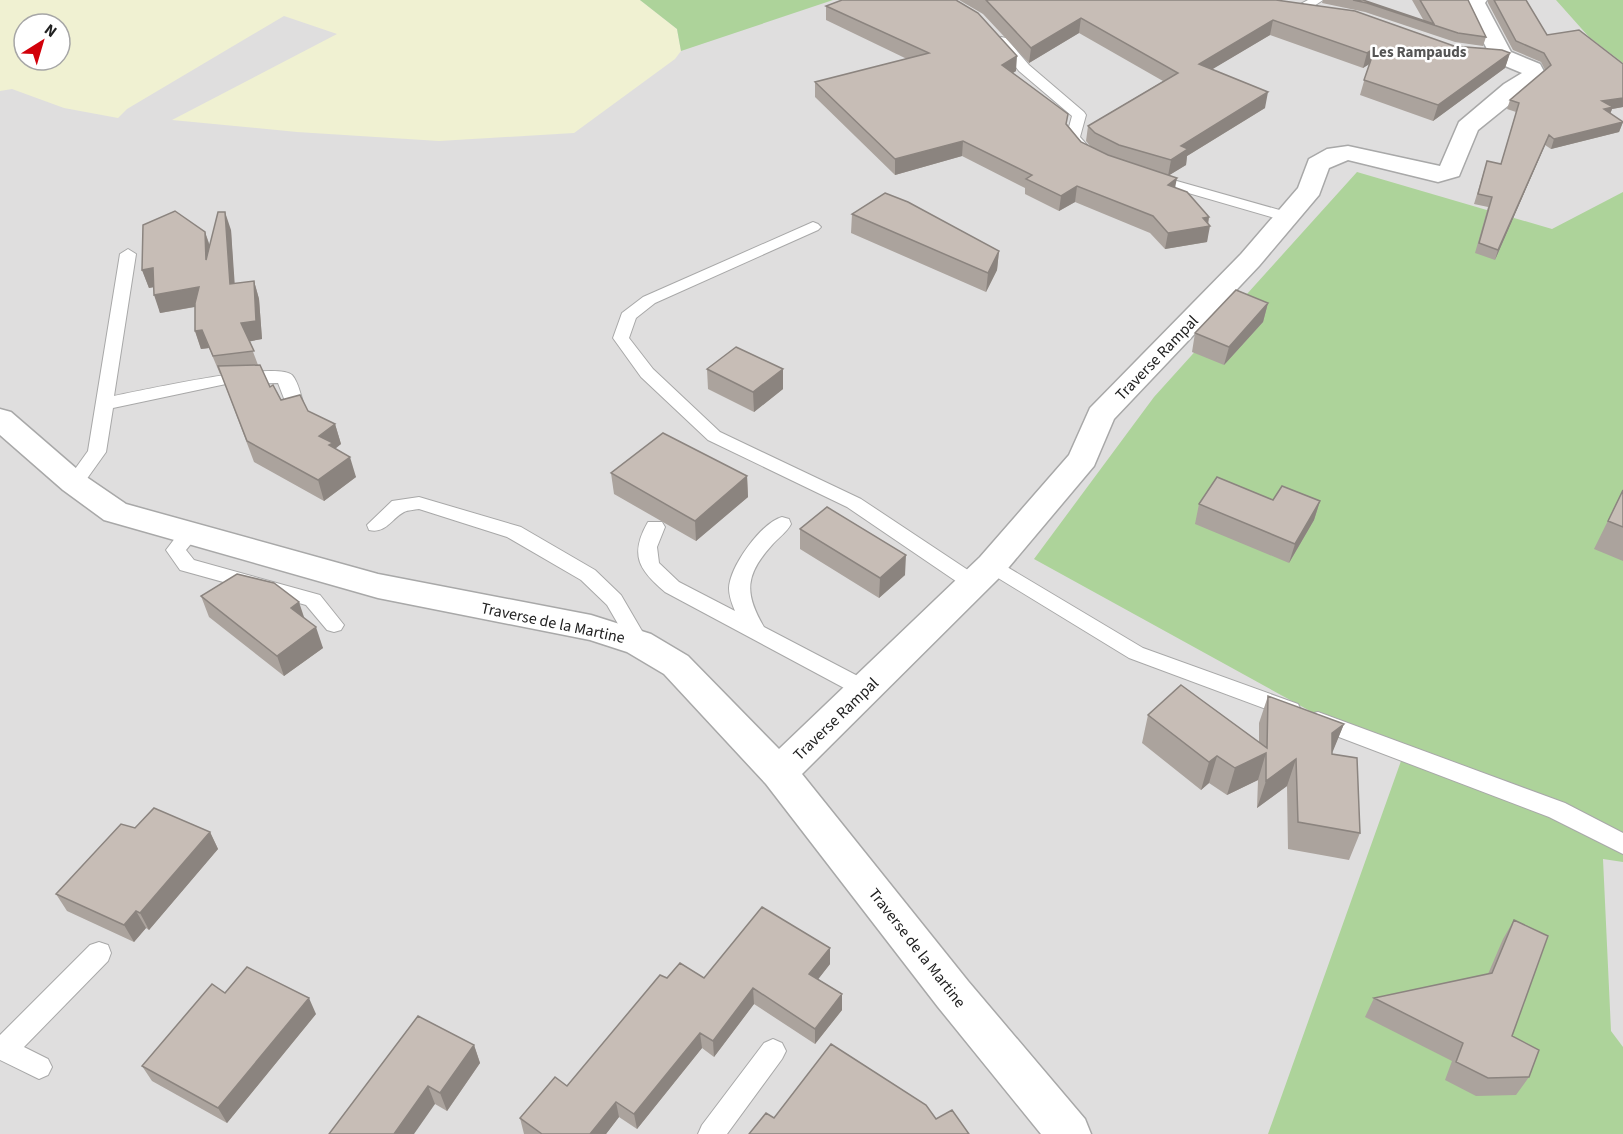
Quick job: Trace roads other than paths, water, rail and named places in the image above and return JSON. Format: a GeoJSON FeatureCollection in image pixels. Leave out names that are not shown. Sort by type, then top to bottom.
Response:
{"type":"FeatureCollection","features":[{"type":"Feature","properties":{"kind":"street"},"geometry":{"type":"LineString","coordinates":[[1476,0],[1474,3],[1502,56]]}},
{"type":"Feature","properties":{"kind":"street","name":"Traverse Rampal"},"geometry":{"type":"LineString","coordinates":[[779,773],[983,574],[1083,459],[1101,415],[1214,299],[1310,190],[1318,164],[1336,154],[1348,153],[1438,175],[1450,171],[1467,127],[1512,89],[1535,75],[1532,69],[1502,56],[1458,54],[1435,46]]}},
{"type":"Feature","properties":{"kind":"street","name":"Traverse de la Martine"},"geometry":{"type":"LineString","coordinates":[[0,419],[74,483],[115,512],[378,586],[591,628],[639,643],[676,665],[779,773],[953,994],[1069,1134]]}},
{"type":"Feature","properties":{"kind":"lane"},"geometry":{"type":"LineString","coordinates":[[988,27],[1024,68],[1079,115],[1073,138],[1086,153],[1103,162]]}},
{"type":"Feature","properties":{"kind":"lane"},"geometry":{"type":"LineString","coordinates":[[1133,173],[1285,216]]}},
{"type":"Feature","properties":{"kind":"lane"},"geometry":{"type":"LineString","coordinates":[[813,227],[649,300],[628,316],[621,338],[647,373],[714,436],[854,503],[983,574],[1136,653],[1557,810],[1623,844]]}},
{"type":"Feature","properties":{"kind":"lane"},"geometry":{"type":"LineString","coordinates":[[74,483],[97,452],[128,254]]}},
{"type":"Feature","properties":{"kind":"lane"},"geometry":{"type":"LineString","coordinates":[[104,404],[226,380],[285,378],[297,410]]}},
{"type":"Feature","properties":{"kind":"lane"},"geometry":{"type":"LineString","coordinates":[[376,525],[399,506],[419,503],[514,532],[588,575],[614,600],[639,643]]}},
{"type":"Feature","properties":{"kind":"lane"},"geometry":{"type":"LineString","coordinates":[[757,632],[739,598],[741,574],[766,538],[782,524]]}},
{"type":"Feature","properties":{"kind":"lane"},"geometry":{"type":"LineString","coordinates":[[655,527],[646,549],[650,568],[672,587],[866,690]]}},
{"type":"Feature","properties":{"kind":"lane"},"geometry":{"type":"LineString","coordinates":[[189,534],[176,550],[187,565],[313,600],[333,625]]}},
{"type":"Feature","properties":{"kind":"lane"},"geometry":{"type":"LineString","coordinates":[[39,1067],[2,1048],[99,953]]}},
{"type":"Feature","properties":{"kind":"lane"},"geometry":{"type":"LineString","coordinates":[[711,1134],[773,1051]]}},
{"type":"Feature","properties":{"kind":"district","name":"Les Rampauds"},"geometry":{"type":"Point","coordinates":[1419,52]}}]}
